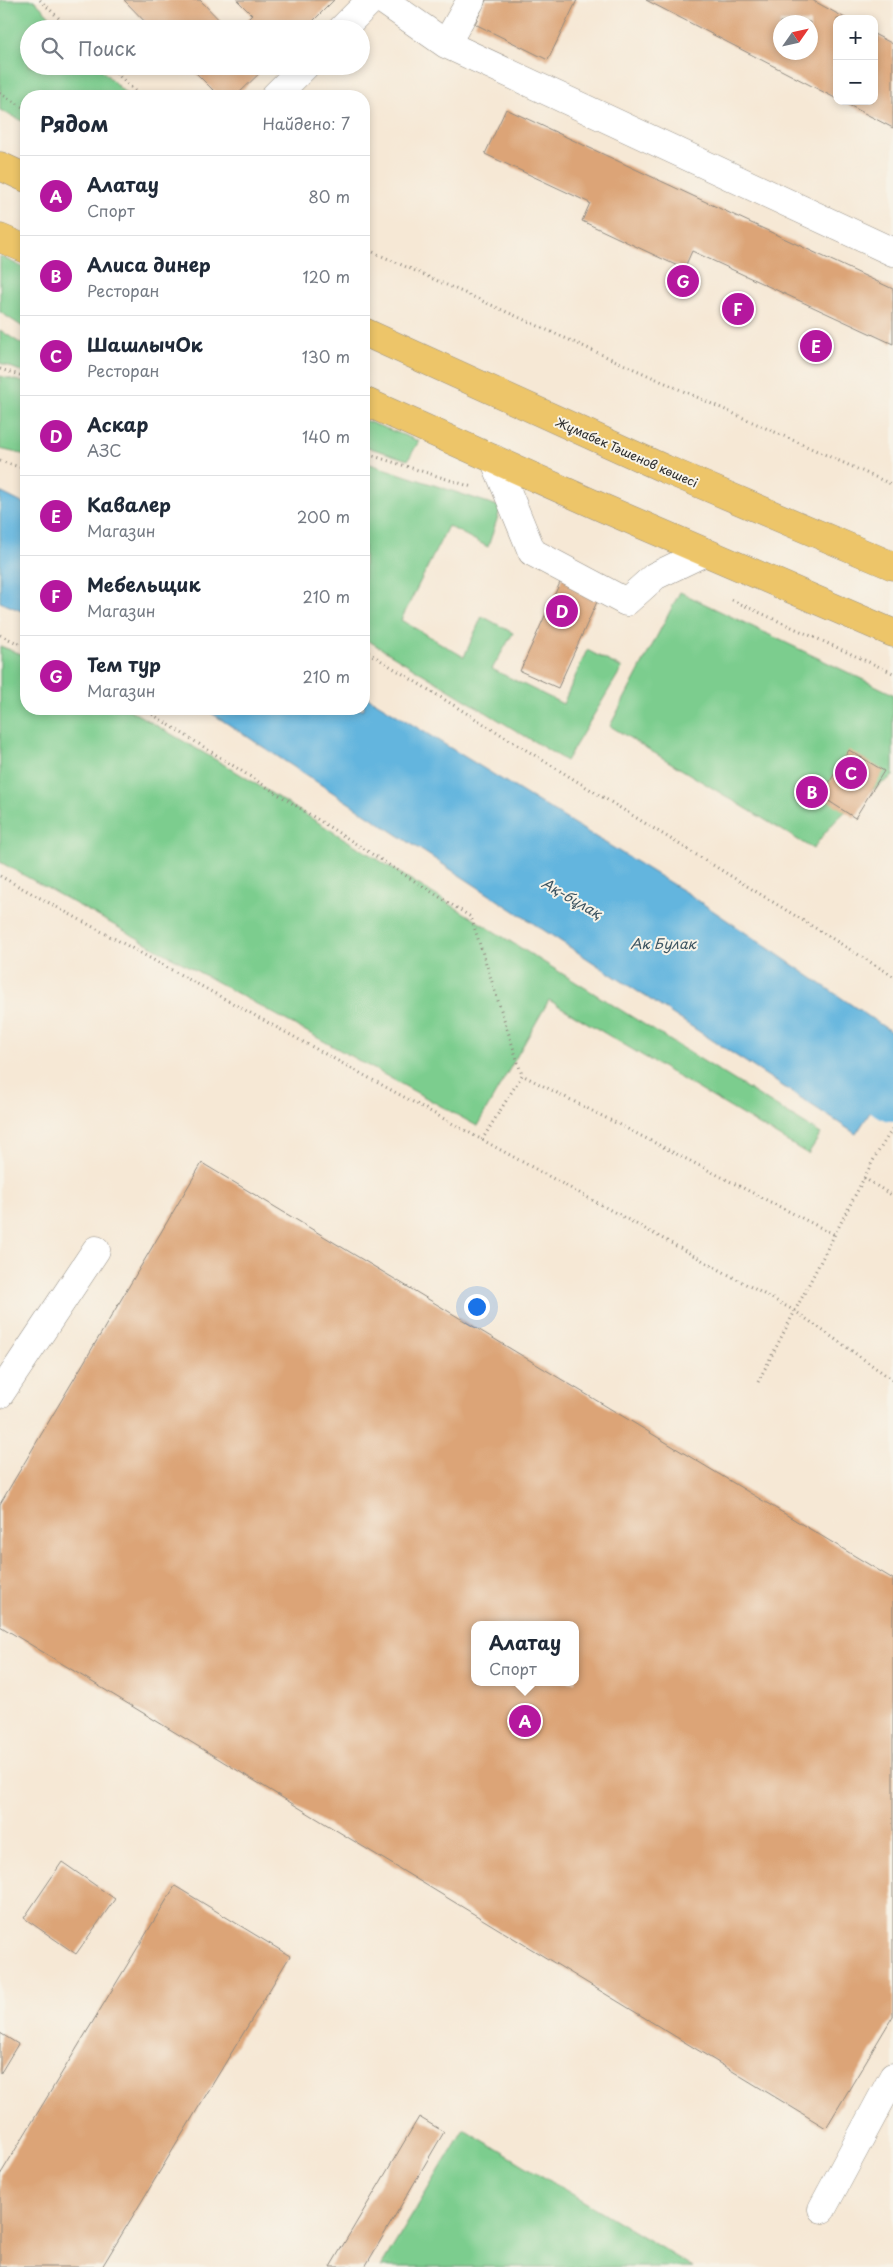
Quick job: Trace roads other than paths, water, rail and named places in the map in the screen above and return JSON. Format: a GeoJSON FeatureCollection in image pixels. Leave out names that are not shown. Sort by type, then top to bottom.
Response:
{"type":"FeatureCollection","features":[{"type":"Feature","properties":{"kind":"main road"},"geometry":{"type":"LineString","coordinates":[[0,166],[20,175]]}},
{"type":"Feature","properties":{"kind":"main road"},"geometry":{"type":"LineString","coordinates":[[0,238],[20,246]]}},
{"type":"Feature","properties":{"kind":"main road","name":"Жұмабек Тәшенов көшесі"},"geometry":{"type":"LineString","coordinates":[[370,335],[665,469],[893,566]]}},
{"type":"Feature","properties":{"kind":"main road"},"geometry":{"type":"LineString","coordinates":[[370,404],[893,633]]}},
{"type":"Feature","properties":{"kind":"lane"},"geometry":{"type":"LineString","coordinates":[[351,20],[370,0]]}},
{"type":"Feature","properties":{"kind":"lane"},"geometry":{"type":"LineString","coordinates":[[383,0],[446,44],[893,252]]}},
{"type":"Feature","properties":{"kind":"lane"},"geometry":{"type":"LineString","coordinates":[[446,44],[471,0]]}},
{"type":"Feature","properties":{"kind":"lane"},"geometry":{"type":"LineString","coordinates":[[281,90],[295,75]]}},
{"type":"Feature","properties":{"kind":"lane"},"geometry":{"type":"LineString","coordinates":[[494,459],[532,552],[626,602],[655,576],[705,552]]}},
{"type":"Feature","properties":{"kind":"lane"},"geometry":{"type":"LineString","coordinates":[[0,1394],[96,1250]]}},
{"type":"Feature","properties":{"kind":"lane"},"geometry":{"type":"LineString","coordinates":[[822,2209],[893,2078]]}},
{"type":"Feature","properties":{"kind":"water"},"geometry":{"type":"Polygon","coordinates":[[[0,492],[20,502],[20,610],[0,602],[0,492]]]}},
{"type":"Feature","properties":{"kind":"water","name":"Ак Булак"},"geometry":{"type":"Polygon","coordinates":[[[370,699],[690,895],[893,1033],[893,1077],[856,1134],[214,715],[370,715],[370,699]]]}},
{"type":"Feature","properties":{"kind":"waterway","name":"Ақ-бұлақ"},"geometry":{"type":"LineString","coordinates":[[816,1041],[860,1067],[893,1091]]}},
{"type":"Feature","properties":{"kind":"place","name":"Тем тур"},"geometry":{"type":"Point","coordinates":[683,281]}},
{"type":"Feature","properties":{"kind":"place","name":"Мебельщик"},"geometry":{"type":"Point","coordinates":[738,309]}},
{"type":"Feature","properties":{"kind":"place","name":"Кавалер"},"geometry":{"type":"Point","coordinates":[816,346]}},
{"type":"Feature","properties":{"kind":"place","name":"Аскар"},"geometry":{"type":"Point","coordinates":[562,611]}},
{"type":"Feature","properties":{"kind":"place","name":"ШашлычОк"},"geometry":{"type":"Point","coordinates":[851,773]}},
{"type":"Feature","properties":{"kind":"place","name":"Алиса динер"},"geometry":{"type":"Point","coordinates":[812,792]}},
{"type":"Feature","properties":{"kind":"place","name":"Алатау"},"geometry":{"type":"Point","coordinates":[525,1721]}}]}
